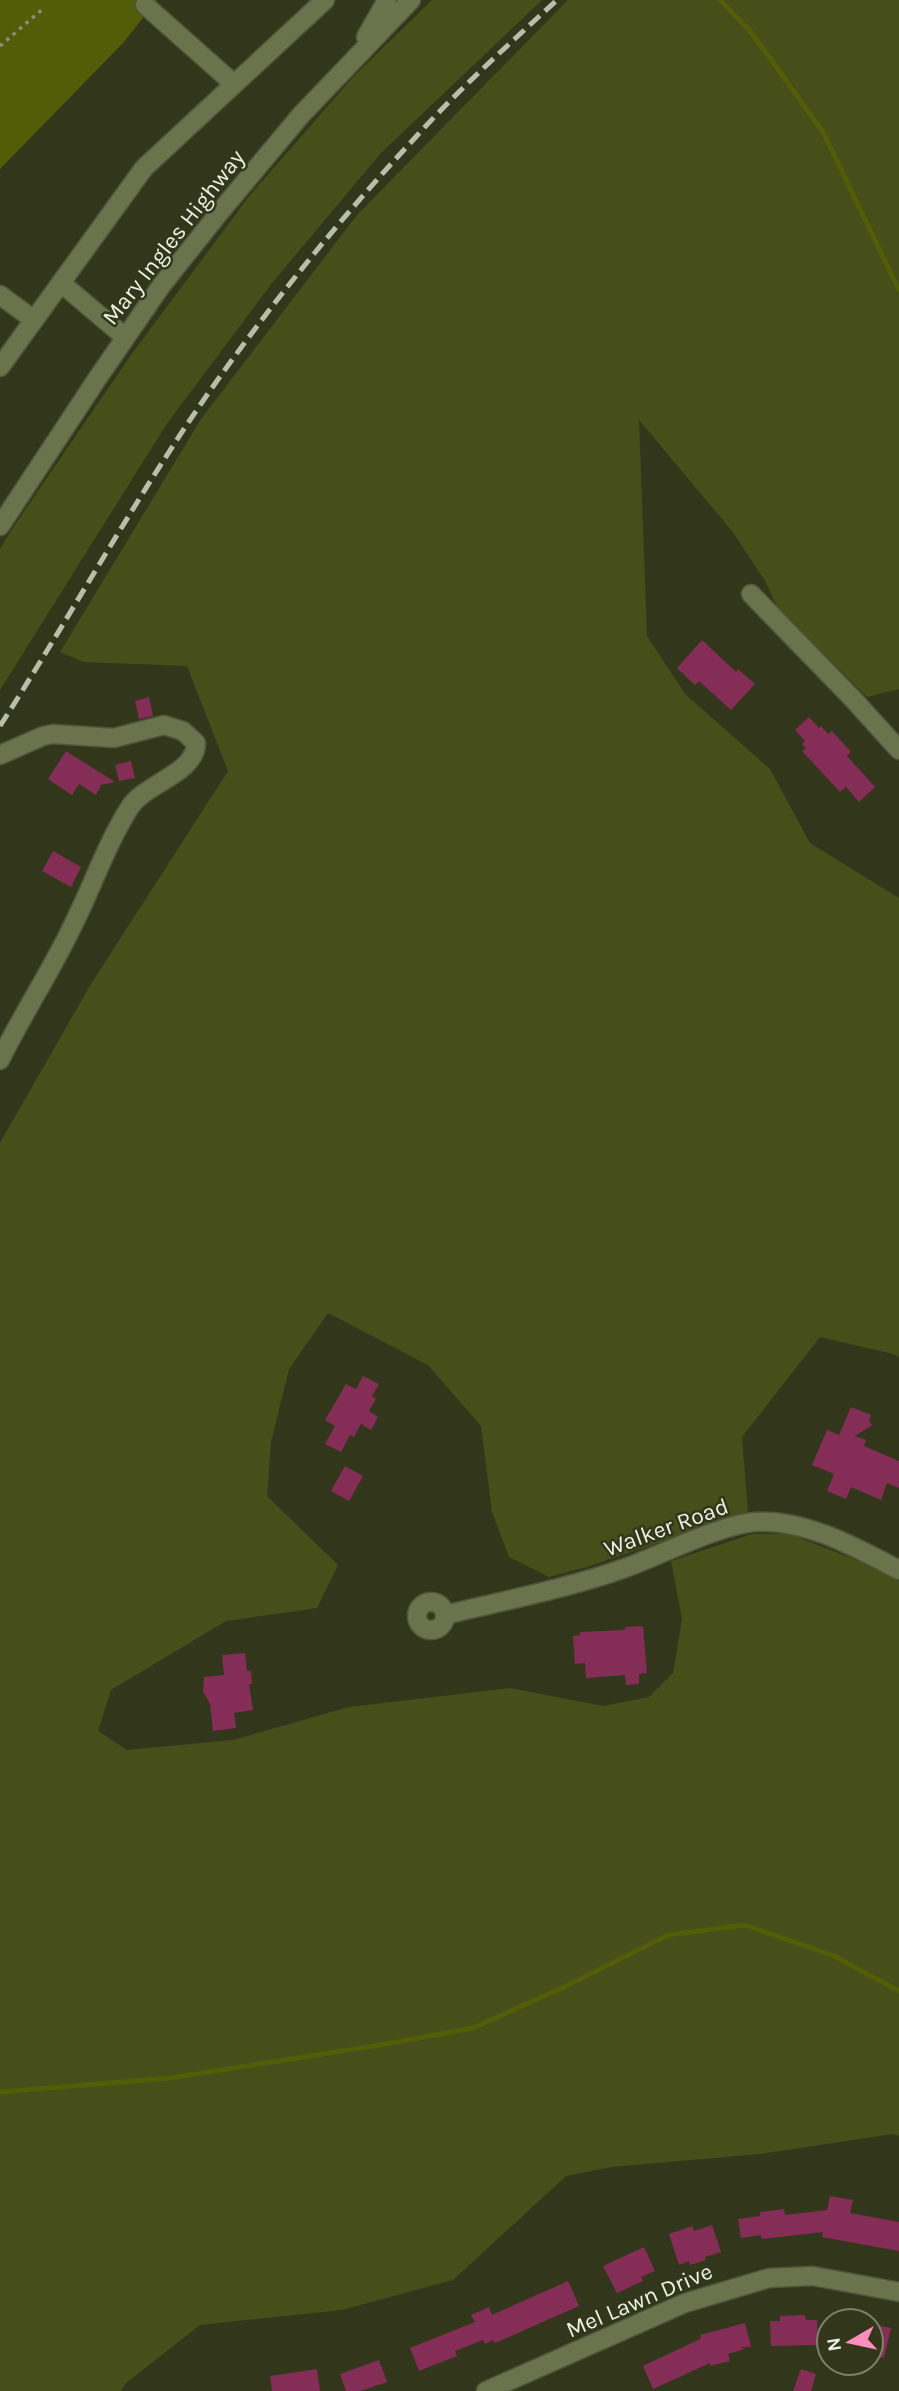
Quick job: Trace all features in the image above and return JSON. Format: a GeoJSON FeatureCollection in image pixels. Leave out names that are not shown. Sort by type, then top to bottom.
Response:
{"type":"FeatureCollection","features":[{"type":"Feature","properties":{"kind":"street"},"geometry":{"type":"LineString","coordinates":[[0,367],[144,168],[325,0]]}},
{"type":"Feature","properties":{"kind":"street"},"geometry":{"type":"LineString","coordinates":[[355,58],[387,0]]}},
{"type":"Feature","properties":{"kind":"street","name":"Mary Ingles Highway"},"geometry":{"type":"LineString","coordinates":[[0,526],[125,337],[219,213],[301,116],[411,0]]}},
{"type":"Feature","properties":{"kind":"street"},"geometry":{"type":"LineString","coordinates":[[145,5],[234,84]]}},
{"type":"Feature","properties":{"kind":"street"},"geometry":{"type":"LineString","coordinates":[[61,283],[125,337]]}},
{"type":"Feature","properties":{"kind":"street"},"geometry":{"type":"LineString","coordinates":[[0,295],[34,320]]}},
{"type":"Feature","properties":{"kind":"street"},"geometry":{"type":"LineString","coordinates":[[751,594],[899,750]]}},
{"type":"Feature","properties":{"kind":"street"},"geometry":{"type":"LineString","coordinates":[[0,755],[53,734],[114,738],[164,725],[183,731],[196,743],[196,752],[191,761],[139,796],[129,809],[73,926],[0,1060]]}},
{"type":"Feature","properties":{"kind":"street","name":"Walker Road"},"geometry":{"type":"LineString","coordinates":[[445,1615],[579,1583],[707,1536],[756,1522],[807,1529],[899,1570]]}},
{"type":"Feature","properties":{"kind":"street","name":"Mel Lawn Drive"},"geometry":{"type":"LineString","coordinates":[[486,2391],[685,2303],[769,2277],[813,2276],[899,2292]]}},
{"type":"Feature","properties":{"kind":"path"},"geometry":{"type":"LineString","coordinates":[[0,46],[45,7]]}},
{"type":"Feature","properties":{"kind":"shaded area"},"geometry":{"type":"Polygon","coordinates":[[[0,0],[157,0],[123,43],[0,169],[0,0]]]}},
{"type":"Feature","properties":{"kind":"shaded area"},"geometry":{"type":"Polygon","coordinates":[[[432,0],[542,0],[381,153],[272,283],[168,422],[0,690],[0,549],[12,529],[131,355],[250,195],[354,76],[432,0]]]}},
{"type":"Feature","properties":{"kind":"shaded area"},"geometry":{"type":"Polygon","coordinates":[[[568,0],[899,0],[899,689],[867,697],[778,608],[765,581],[732,531],[639,420],[647,636],[685,694],[770,769],[810,843],[899,898],[899,1357],[820,1337],[742,1437],[748,1513],[549,1577],[509,1557],[492,1512],[481,1426],[428,1365],[328,1313],[289,1369],[271,1442],[267,1496],[338,1565],[317,1608],[226,1621],[111,1690],[98,1731],[127,1750],[233,1740],[349,1707],[510,1688],[603,1706],[649,1697],[673,1673],[682,1619],[671,1561],[752,1534],[790,1534],[874,1567],[899,1581],[899,2136],[893,2134],[760,2154],[612,2167],[566,2176],[453,2280],[342,2310],[200,2325],[126,2383],[121,2391],[0,2391],[0,1143],[91,984],[228,771],[187,666],[84,662],[60,652],[201,419],[357,215],[568,0]]]}},
{"type":"Feature","properties":{"kind":"building"},"geometry":{"type":"Polygon","coordinates":[[[702,640],[736,672],[738,669],[755,684],[731,710],[699,681],[695,685],[677,668],[702,640]]]}},
{"type":"Feature","properties":{"kind":"building"},"geometry":{"type":"Polygon","coordinates":[[[149,697],[153,716],[139,719],[135,701],[149,697]]]}},
{"type":"Feature","properties":{"kind":"building"},"geometry":{"type":"Polygon","coordinates":[[[809,717],[828,734],[832,731],[851,752],[847,756],[875,787],[859,802],[846,787],[840,792],[802,751],[806,748],[802,744],[805,741],[795,730],[809,717]]]}},
{"type":"Feature","properties":{"kind":"building"},"geometry":{"type":"Polygon","coordinates":[[[66,751],[115,782],[101,785],[96,795],[79,784],[72,795],[48,779],[66,751]]]}},
{"type":"Feature","properties":{"kind":"building"},"geometry":{"type":"Polygon","coordinates":[[[131,761],[135,778],[119,781],[115,765],[131,761]]]}},
{"type":"Feature","properties":{"kind":"building"},"geometry":{"type":"Polygon","coordinates":[[[53,851],[81,867],[71,887],[42,871],[53,851]]]}},
{"type":"Feature","properties":{"kind":"building"},"geometry":{"type":"Polygon","coordinates":[[[363,1376],[379,1384],[372,1396],[376,1399],[369,1411],[378,1417],[371,1430],[361,1424],[354,1437],[350,1435],[341,1452],[325,1444],[335,1426],[325,1420],[346,1384],[356,1389],[363,1376]]]}},
{"type":"Feature","properties":{"kind":"building"},"geometry":{"type":"Polygon","coordinates":[[[851,1407],[871,1415],[869,1420],[872,1425],[855,1436],[866,1440],[864,1446],[899,1461],[899,1488],[887,1483],[881,1500],[851,1487],[846,1499],[827,1491],[834,1474],[812,1465],[827,1430],[839,1435],[851,1407]]]}},
{"type":"Feature","properties":{"kind":"building"},"geometry":{"type":"Polygon","coordinates":[[[345,1466],[363,1476],[349,1501],[331,1491],[345,1466]]]}},
{"type":"Feature","properties":{"kind":"building"},"geometry":{"type":"Polygon","coordinates":[[[643,1626],[647,1673],[639,1674],[639,1684],[626,1685],[625,1675],[586,1678],[585,1663],[575,1664],[573,1636],[580,1635],[580,1632],[625,1630],[625,1627],[643,1626]]]}},
{"type":"Feature","properties":{"kind":"building"},"geometry":{"type":"Polygon","coordinates":[[[245,1653],[247,1671],[251,1671],[252,1684],[249,1684],[253,1710],[234,1713],[236,1728],[213,1731],[210,1704],[203,1691],[204,1677],[224,1675],[222,1655],[245,1653]]]}},
{"type":"Feature","properties":{"kind":"building"},"geometry":{"type":"Polygon","coordinates":[[[830,2196],[853,2200],[850,2213],[899,2222],[899,2251],[822,2237],[823,2232],[762,2239],[761,2235],[741,2238],[738,2219],[760,2216],[760,2212],[784,2209],[785,2215],[827,2210],[830,2196]]]}},
{"type":"Feature","properties":{"kind":"building"},"geometry":{"type":"Polygon","coordinates":[[[712,2225],[721,2252],[690,2265],[689,2261],[679,2265],[669,2234],[692,2226],[694,2231],[712,2225]]]}},
{"type":"Feature","properties":{"kind":"building"},"geometry":{"type":"Polygon","coordinates":[[[644,2247],[655,2271],[641,2277],[643,2281],[617,2293],[603,2266],[644,2247]]]}},
{"type":"Feature","properties":{"kind":"building"},"geometry":{"type":"Polygon","coordinates":[[[568,2281],[579,2306],[495,2343],[493,2340],[485,2344],[483,2340],[455,2351],[457,2356],[419,2371],[410,2348],[475,2322],[471,2315],[489,2307],[492,2315],[568,2281]]]}},
{"type":"Feature","properties":{"kind":"building"},"geometry":{"type":"Polygon","coordinates":[[[805,2315],[806,2320],[815,2320],[815,2345],[771,2346],[770,2321],[780,2321],[780,2316],[805,2315]]]}},
{"type":"Feature","properties":{"kind":"building"},"geometry":{"type":"Polygon","coordinates":[[[745,2323],[751,2347],[740,2347],[745,2349],[728,2354],[730,2361],[710,2366],[710,2363],[653,2389],[643,2366],[696,2341],[701,2338],[700,2335],[745,2323]]]}},
{"type":"Feature","properties":{"kind":"building"},"geometry":{"type":"Polygon","coordinates":[[[885,2327],[891,2328],[885,2354],[885,2327]]]}},
{"type":"Feature","properties":{"kind":"building"},"geometry":{"type":"Polygon","coordinates":[[[379,2360],[387,2382],[360,2391],[346,2391],[340,2374],[379,2360]]]}},
{"type":"Feature","properties":{"kind":"building"},"geometry":{"type":"Polygon","coordinates":[[[317,2369],[320,2391],[272,2391],[270,2376],[317,2369]]]}},
{"type":"Feature","properties":{"kind":"building"},"geometry":{"type":"Polygon","coordinates":[[[801,2369],[815,2374],[811,2391],[793,2391],[801,2369]]]}},
{"type":"Feature","properties":{"kind":"waterway"},"geometry":{"type":"LineString","coordinates":[[720,0],[751,32],[823,132],[899,290]]}},
{"type":"Feature","properties":{"kind":"waterway"},"geometry":{"type":"LineString","coordinates":[[0,2092],[170,2078],[473,2028],[562,1988],[668,1935],[745,1925],[834,1956],[899,1991]]}},
{"type":"Feature","properties":{"kind":"railway"},"geometry":{"type":"LineString","coordinates":[[0,726],[180,435],[280,296],[358,201],[430,121],[557,0]]}}]}
